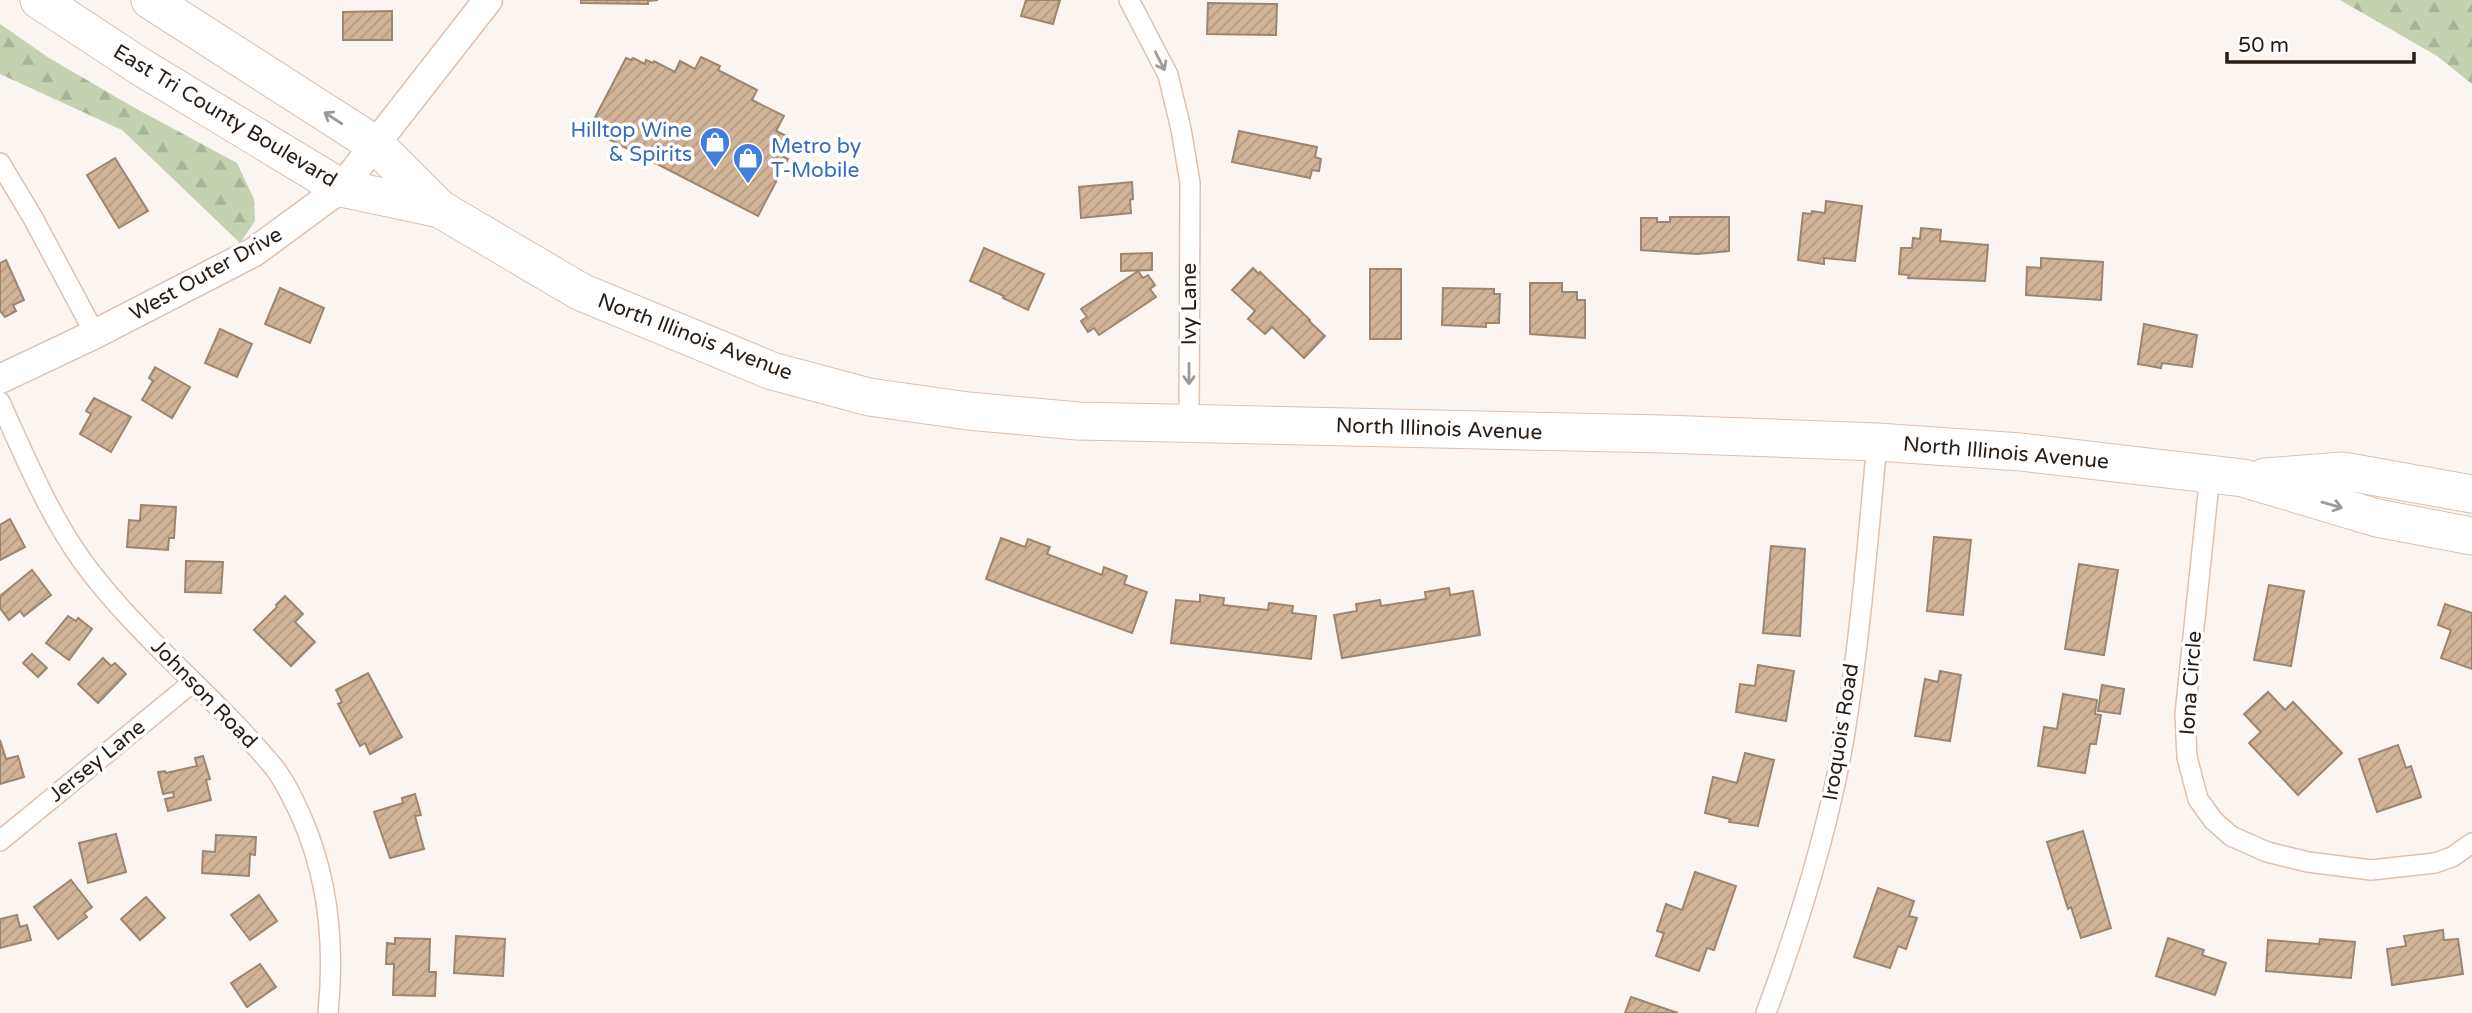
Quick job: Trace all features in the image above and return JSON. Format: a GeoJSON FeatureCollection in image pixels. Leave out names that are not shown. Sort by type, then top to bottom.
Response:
{"type":"FeatureCollection","features":[{"type":"Feature","properties":{"kind":"highway","name":"East Tri County Boulevard"},"geometry":{"type":"LineString","coordinates":[[39,0],[141,67],[341,188],[440,209]]}},
{"type":"Feature","properties":{"kind":"highway"},"geometry":{"type":"LineString","coordinates":[[150,0],[376,145],[440,209]]}},
{"type":"Feature","properties":{"kind":"highway","name":"North Illinois Avenue"},"geometry":{"type":"LineString","coordinates":[[440,209],[581,292],[772,371],[869,397],[968,411],[1078,421],[1352,426],[1877,442],[2021,452],[2226,476],[2377,518],[2472,536]]}},
{"type":"Feature","properties":{"kind":"highway"},"geometry":{"type":"LineString","coordinates":[[2226,476],[2343,471],[2472,494]]}},
{"type":"Feature","properties":{"kind":"street","name":"West Outer Drive"},"geometry":{"type":"LineString","coordinates":[[0,379],[254,252],[341,188],[488,0]]}},
{"type":"Feature","properties":{"kind":"street","name":"Ivy Lane"},"geometry":{"type":"LineString","coordinates":[[1129,0],[1168,75],[1190,183],[1189,425]]}},
{"type":"Feature","properties":{"kind":"street"},"geometry":{"type":"LineString","coordinates":[[0,163],[33,218],[94,334]]}},
{"type":"Feature","properties":{"kind":"street","name":"Johnson Road"},"geometry":{"type":"LineString","coordinates":[[0,402],[45,501],[83,562],[122,608],[274,766],[294,801],[315,848],[326,894],[331,931],[332,978],[328,1013]]}},
{"type":"Feature","properties":{"kind":"street","name":"Iroquois Road"},"geometry":{"type":"LineString","coordinates":[[1766,1013],[1812,874],[1843,738],[1877,442]]}},
{"type":"Feature","properties":{"kind":"street","name":"Iona Circle"},"geometry":{"type":"LineString","coordinates":[[2226,476],[2185,715],[2187,757],[2198,799],[2213,820],[2231,836],[2267,852],[2321,864],[2371,870],[2435,863],[2452,857],[2472,843]]}},
{"type":"Feature","properties":{"kind":"street","name":"Jersey Lane"},"geometry":{"type":"LineString","coordinates":[[0,841],[194,682]]}},
{"type":"Feature","properties":{"kind":"green space"},"geometry":{"type":"Polygon","coordinates":[[[2340,0],[2472,0],[2472,84],[2437,56],[2340,0]]]}},
{"type":"Feature","properties":{"kind":"green space"},"geometry":{"type":"Polygon","coordinates":[[[0,24],[49,58],[237,163],[254,199],[255,221],[240,243],[122,130],[0,74],[0,24]]]}},
{"type":"Feature","properties":{"kind":"building"},"geometry":{"type":"Polygon","coordinates":[[[581,0],[658,0],[648,1],[648,4],[581,3],[581,0]]]}},
{"type":"Feature","properties":{"kind":"building"},"geometry":{"type":"Polygon","coordinates":[[[1026,0],[1060,0],[1053,24],[1021,16],[1026,0]]]}},
{"type":"Feature","properties":{"kind":"building"},"geometry":{"type":"Polygon","coordinates":[[[1208,3],[1277,4],[1276,35],[1207,34],[1208,3]]]}},
{"type":"Feature","properties":{"kind":"building"},"geometry":{"type":"Polygon","coordinates":[[[392,11],[392,40],[343,40],[343,12],[392,11]]]}},
{"type":"Feature","properties":{"kind":"building"},"geometry":{"type":"Polygon","coordinates":[[[701,57],[720,66],[718,70],[757,90],[752,100],[784,116],[776,131],[791,138],[782,156],[788,159],[758,216],[589,129],[626,58],[633,58],[645,64],[646,60],[653,63],[654,61],[675,72],[680,61],[695,69],[701,57]]]}},
{"type":"Feature","properties":{"kind":"building"},"geometry":{"type":"Polygon","coordinates":[[[1239,131],[1317,147],[1315,157],[1321,159],[1319,171],[1312,170],[1310,178],[1232,162],[1239,131]]]}},
{"type":"Feature","properties":{"kind":"building"},"geometry":{"type":"Polygon","coordinates":[[[115,158],[148,211],[119,228],[87,175],[115,158]]]}},
{"type":"Feature","properties":{"kind":"building"},"geometry":{"type":"Polygon","coordinates":[[[1132,182],[1131,213],[1081,218],[1079,187],[1132,182]]]}},
{"type":"Feature","properties":{"kind":"building"},"geometry":{"type":"Polygon","coordinates":[[[1826,201],[1862,206],[1855,261],[1824,258],[1824,264],[1798,260],[1803,213],[1825,213],[1826,201]]]}},
{"type":"Feature","properties":{"kind":"building"},"geometry":{"type":"Polygon","coordinates":[[[1670,217],[1729,217],[1729,251],[1697,254],[1641,250],[1641,218],[1657,218],[1657,222],[1670,222],[1670,217]]]}},
{"type":"Feature","properties":{"kind":"building"},"geometry":{"type":"Polygon","coordinates":[[[1921,228],[1941,230],[1940,241],[1988,245],[1985,281],[1908,278],[1909,275],[1899,274],[1901,248],[1912,248],[1913,238],[1920,239],[1921,228]]]}},
{"type":"Feature","properties":{"kind":"building"},"geometry":{"type":"Polygon","coordinates":[[[984,248],[1044,274],[1028,310],[970,281],[984,248]]]}},
{"type":"Feature","properties":{"kind":"building"},"geometry":{"type":"Polygon","coordinates":[[[1152,253],[1152,270],[1121,271],[1121,254],[1152,253]]]}},
{"type":"Feature","properties":{"kind":"building"},"geometry":{"type":"Polygon","coordinates":[[[2041,258],[2103,262],[2101,300],[2026,295],[2027,267],[2041,268],[2041,258]]]}},
{"type":"Feature","properties":{"kind":"building"},"geometry":{"type":"Polygon","coordinates":[[[6,260],[24,300],[13,305],[16,311],[5,317],[0,311],[0,263],[6,260]]]}},
{"type":"Feature","properties":{"kind":"building"},"geometry":{"type":"Polygon","coordinates":[[[1253,268],[1325,336],[1304,358],[1272,327],[1265,334],[1248,319],[1255,311],[1232,290],[1253,268]]]}},
{"type":"Feature","properties":{"kind":"building"},"geometry":{"type":"Polygon","coordinates":[[[1370,269],[1401,269],[1401,339],[1370,339],[1370,269]]]}},
{"type":"Feature","properties":{"kind":"building"},"geometry":{"type":"Polygon","coordinates":[[[1138,271],[1143,278],[1148,275],[1155,285],[1150,289],[1156,297],[1099,335],[1094,328],[1088,332],[1081,321],[1087,317],[1081,309],[1138,271]]]}},
{"type":"Feature","properties":{"kind":"building"},"geometry":{"type":"Polygon","coordinates":[[[1530,283],[1562,283],[1562,292],[1577,292],[1577,300],[1585,300],[1585,338],[1530,334],[1530,283]]]}},
{"type":"Feature","properties":{"kind":"building"},"geometry":{"type":"Polygon","coordinates":[[[280,288],[324,308],[310,343],[265,324],[280,288]]]}},
{"type":"Feature","properties":{"kind":"building"},"geometry":{"type":"Polygon","coordinates":[[[1443,288],[1494,289],[1494,294],[1500,294],[1499,323],[1486,323],[1486,327],[1442,325],[1443,288]]]}},
{"type":"Feature","properties":{"kind":"building"},"geometry":{"type":"Polygon","coordinates":[[[2144,324],[2197,335],[2192,367],[2162,363],[2161,368],[2138,364],[2144,324]]]}},
{"type":"Feature","properties":{"kind":"building"},"geometry":{"type":"Polygon","coordinates":[[[220,329],[252,344],[237,377],[205,363],[220,329]]]}},
{"type":"Feature","properties":{"kind":"building"},"geometry":{"type":"Polygon","coordinates":[[[155,367],[190,387],[172,418],[142,400],[153,381],[149,378],[155,367]]]}},
{"type":"Feature","properties":{"kind":"building"},"geometry":{"type":"Polygon","coordinates":[[[94,398],[131,417],[111,452],[80,434],[91,414],[86,411],[94,398]]]}},
{"type":"Feature","properties":{"kind":"building"},"geometry":{"type":"Polygon","coordinates":[[[141,505],[176,507],[174,538],[169,538],[168,550],[127,547],[129,520],[140,521],[141,505]]]}},
{"type":"Feature","properties":{"kind":"building"},"geometry":{"type":"Polygon","coordinates":[[[10,519],[25,547],[0,560],[0,525],[10,519]]]}},
{"type":"Feature","properties":{"kind":"building"},"geometry":{"type":"Polygon","coordinates":[[[1934,537],[1971,540],[1963,615],[1927,611],[1934,537]]]}},
{"type":"Feature","properties":{"kind":"building"},"geometry":{"type":"Polygon","coordinates":[[[1001,538],[1025,547],[1028,539],[1050,547],[1047,554],[1102,575],[1104,567],[1127,576],[1124,584],[1147,592],[1132,633],[986,579],[1001,538]]]}},
{"type":"Feature","properties":{"kind":"building"},"geometry":{"type":"Polygon","coordinates":[[[1771,546],[1805,549],[1800,636],[1763,633],[1771,546]]]}},
{"type":"Feature","properties":{"kind":"building"},"geometry":{"type":"Polygon","coordinates":[[[186,561],[223,562],[221,593],[185,592],[186,561]]]}},
{"type":"Feature","properties":{"kind":"building"},"geometry":{"type":"Polygon","coordinates":[[[2079,564],[2118,570],[2104,655],[2065,649],[2079,564]]]}},
{"type":"Feature","properties":{"kind":"building"},"geometry":{"type":"Polygon","coordinates":[[[32,570],[51,595],[24,616],[20,611],[9,620],[0,608],[0,596],[32,570]]]}},
{"type":"Feature","properties":{"kind":"building"},"geometry":{"type":"Polygon","coordinates":[[[2269,585],[2304,591],[2291,666],[2254,660],[2269,585]]]}},
{"type":"Feature","properties":{"kind":"building"},"geometry":{"type":"Polygon","coordinates":[[[1449,588],[1450,595],[1473,591],[1480,635],[1342,658],[1334,615],[1357,611],[1356,604],[1380,600],[1381,606],[1426,599],[1425,592],[1449,588]]]}},
{"type":"Feature","properties":{"kind":"building"},"geometry":{"type":"Polygon","coordinates":[[[1200,595],[1224,598],[1223,605],[1268,610],[1269,603],[1293,606],[1292,613],[1316,616],[1311,659],[1171,643],[1176,600],[1200,602],[1200,595]]]}},
{"type":"Feature","properties":{"kind":"building"},"geometry":{"type":"Polygon","coordinates":[[[285,596],[303,614],[295,622],[315,642],[291,666],[254,630],[285,596]]]}},
{"type":"Feature","properties":{"kind":"building"},"geometry":{"type":"Polygon","coordinates":[[[2445,604],[2472,613],[2472,669],[2441,658],[2451,630],[2438,625],[2445,604]]]}},
{"type":"Feature","properties":{"kind":"building"},"geometry":{"type":"Polygon","coordinates":[[[68,616],[76,621],[78,618],[92,629],[69,660],[46,643],[68,616]]]}},
{"type":"Feature","properties":{"kind":"building"},"geometry":{"type":"Polygon","coordinates":[[[32,654],[47,668],[38,677],[23,663],[32,654]]]}},
{"type":"Feature","properties":{"kind":"building"},"geometry":{"type":"Polygon","coordinates":[[[103,658],[111,666],[115,663],[126,674],[98,703],[78,684],[103,658]]]}},
{"type":"Feature","properties":{"kind":"building"},"geometry":{"type":"Polygon","coordinates":[[[1758,665],[1794,671],[1786,721],[1736,712],[1740,684],[1755,686],[1758,665]]]}},
{"type":"Feature","properties":{"kind":"building"},"geometry":{"type":"Polygon","coordinates":[[[1940,671],[1961,675],[1950,741],[1915,736],[1925,679],[1938,682],[1940,671]]]}},
{"type":"Feature","properties":{"kind":"building"},"geometry":{"type":"Polygon","coordinates":[[[368,673],[402,737],[370,754],[365,743],[360,746],[338,704],[342,702],[336,690],[368,673]]]}},
{"type":"Feature","properties":{"kind":"building"},"geometry":{"type":"Polygon","coordinates":[[[2102,685],[2124,689],[2120,714],[2098,711],[2102,685]]]}},
{"type":"Feature","properties":{"kind":"building"},"geometry":{"type":"Polygon","coordinates":[[[2268,692],[2285,710],[2293,702],[2342,753],[2298,795],[2249,743],[2261,732],[2244,714],[2268,692]]]}},
{"type":"Feature","properties":{"kind":"building"},"geometry":{"type":"Polygon","coordinates":[[[2063,694],[2097,700],[2095,714],[2101,715],[2096,744],[2090,744],[2085,773],[2038,766],[2044,727],[2057,729],[2063,694]]]}},
{"type":"Feature","properties":{"kind":"building"},"geometry":{"type":"Polygon","coordinates":[[[0,740],[6,759],[18,756],[24,777],[0,784],[0,740]]]}},
{"type":"Feature","properties":{"kind":"building"},"geometry":{"type":"Polygon","coordinates":[[[2398,745],[2406,768],[2411,766],[2421,797],[2377,812],[2359,759],[2398,745]]]}},
{"type":"Feature","properties":{"kind":"building"},"geometry":{"type":"Polygon","coordinates":[[[1745,753],[1774,760],[1758,826],[1729,822],[1730,819],[1705,813],[1713,777],[1737,783],[1745,753]]]}},
{"type":"Feature","properties":{"kind":"building"},"geometry":{"type":"Polygon","coordinates":[[[203,756],[210,779],[206,780],[211,800],[168,811],[165,799],[174,797],[173,792],[163,794],[158,772],[166,773],[197,766],[195,758],[203,756]]]}},
{"type":"Feature","properties":{"kind":"building"},"geometry":{"type":"Polygon","coordinates":[[[415,794],[421,815],[415,816],[424,849],[390,858],[374,812],[403,803],[402,798],[415,794]]]}},
{"type":"Feature","properties":{"kind":"building"},"geometry":{"type":"Polygon","coordinates":[[[2083,831],[2111,928],[2081,938],[2071,907],[2068,909],[2047,842],[2083,831]]]}},
{"type":"Feature","properties":{"kind":"building"},"geometry":{"type":"Polygon","coordinates":[[[116,834],[126,872],[88,883],[79,843],[116,834]]]}},
{"type":"Feature","properties":{"kind":"building"},"geometry":{"type":"Polygon","coordinates":[[[216,835],[256,837],[255,855],[250,854],[249,876],[202,873],[203,851],[215,852],[216,835]]]}},
{"type":"Feature","properties":{"kind":"building"},"geometry":{"type":"Polygon","coordinates":[[[1695,872],[1736,886],[1714,950],[1707,948],[1699,971],[1656,956],[1664,933],[1657,931],[1666,904],[1682,910],[1695,872]]]}},
{"type":"Feature","properties":{"kind":"building"},"geometry":{"type":"Polygon","coordinates":[[[71,880],[92,907],[84,913],[87,917],[58,939],[34,907],[71,880]]]}},
{"type":"Feature","properties":{"kind":"building"},"geometry":{"type":"Polygon","coordinates":[[[1878,888],[1914,901],[1909,916],[1917,918],[1906,949],[1898,946],[1890,968],[1854,957],[1878,888]]]}},
{"type":"Feature","properties":{"kind":"building"},"geometry":{"type":"Polygon","coordinates":[[[259,895],[277,921],[250,940],[231,915],[259,895]]]}},
{"type":"Feature","properties":{"kind":"building"},"geometry":{"type":"Polygon","coordinates":[[[146,897],[165,918],[140,940],[121,919],[146,897]]]}},
{"type":"Feature","properties":{"kind":"building"},"geometry":{"type":"Polygon","coordinates":[[[17,915],[20,927],[27,925],[31,940],[0,948],[0,919],[17,915]]]}},
{"type":"Feature","properties":{"kind":"building"},"geometry":{"type":"Polygon","coordinates":[[[2443,930],[2444,940],[2458,939],[2463,974],[2392,985],[2387,949],[2406,946],[2404,936],[2443,930]]]}},
{"type":"Feature","properties":{"kind":"building"},"geometry":{"type":"Polygon","coordinates":[[[456,936],[505,939],[503,976],[454,973],[456,936]]]}},
{"type":"Feature","properties":{"kind":"building"},"geometry":{"type":"Polygon","coordinates":[[[395,938],[430,939],[429,972],[436,972],[435,996],[393,995],[394,964],[386,964],[387,943],[395,944],[395,938]]]}},
{"type":"Feature","properties":{"kind":"building"},"geometry":{"type":"Polygon","coordinates":[[[2168,938],[2204,950],[2202,955],[2226,963],[2215,995],[2156,976],[2168,938]]]}},
{"type":"Feature","properties":{"kind":"building"},"geometry":{"type":"Polygon","coordinates":[[[2320,939],[2355,942],[2351,978],[2266,971],[2268,940],[2319,944],[2320,939]]]}},
{"type":"Feature","properties":{"kind":"building"},"geometry":{"type":"Polygon","coordinates":[[[260,964],[276,987],[247,1007],[231,983],[260,964]]]}},
{"type":"Feature","properties":{"kind":"building"},"geometry":{"type":"Polygon","coordinates":[[[1631,997],[1678,1013],[1625,1013],[1631,997]]]}},
{"type":"Feature","properties":{"kind":"place","name":"Hilltop Wine & Spirits"},"geometry":{"type":"Point","coordinates":[715,169]}},
{"type":"Feature","properties":{"kind":"place","name":"Metro by T-Mobile"},"geometry":{"type":"Point","coordinates":[748,185]}}]}
